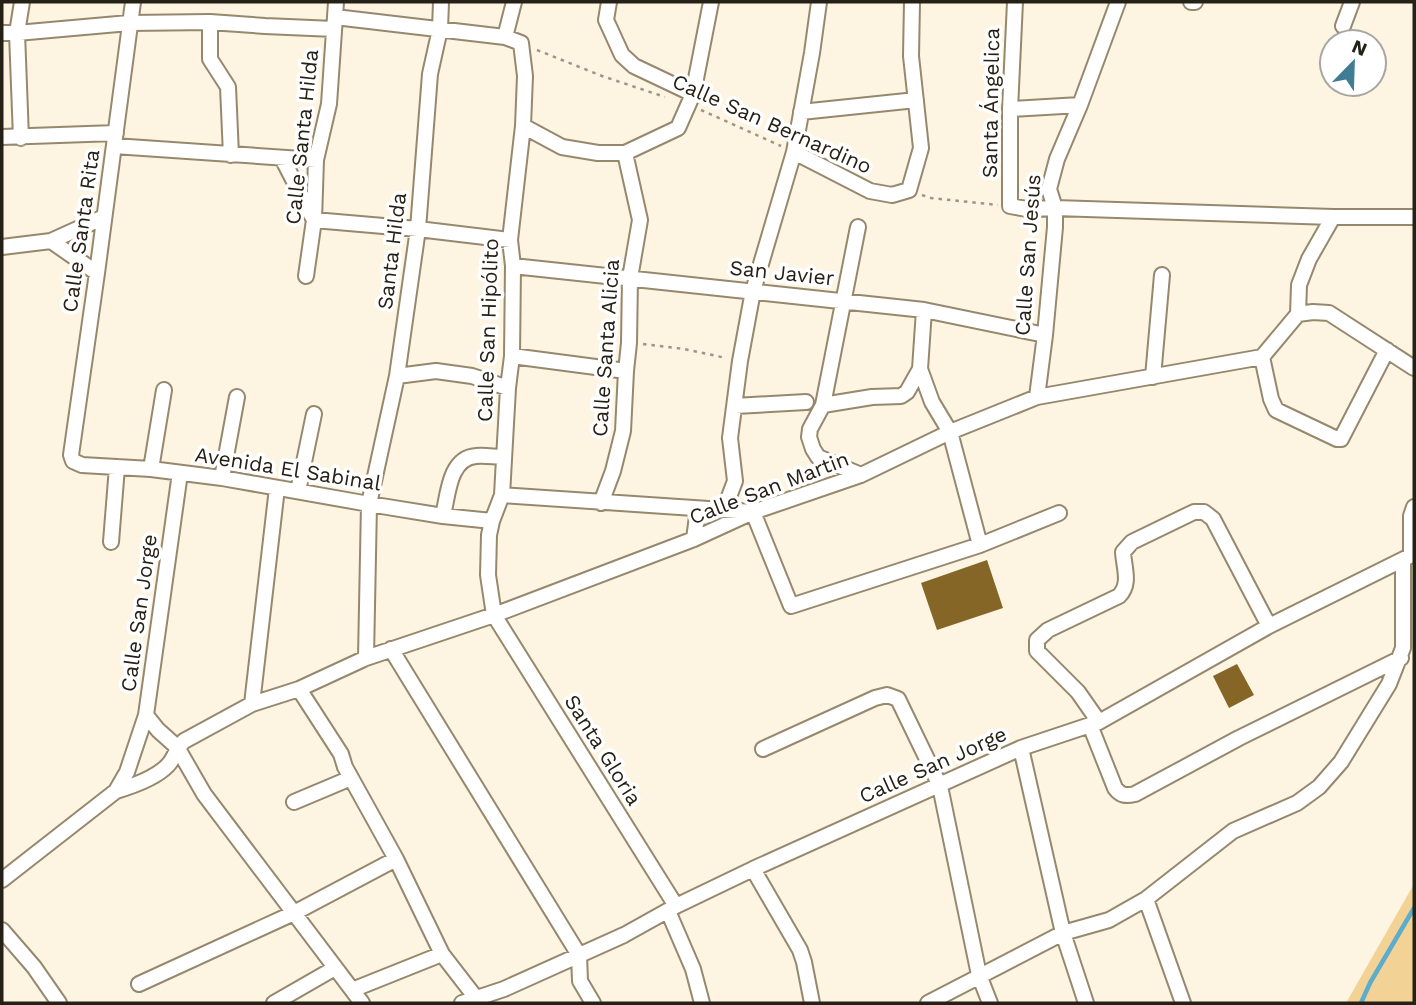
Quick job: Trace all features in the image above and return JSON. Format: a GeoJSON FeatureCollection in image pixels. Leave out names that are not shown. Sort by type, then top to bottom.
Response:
{"type":"FeatureCollection","features":[{"type":"Feature","properties":{"kind":"street"},"geometry":{"type":"LineString","coordinates":[[21,138],[9,33],[22,2]]}},
{"type":"Feature","properties":{"kind":"street","name":"Calle Santa Rita"},"geometry":{"type":"LineString","coordinates":[[76,464],[71,455],[133,2]]}},
{"type":"Feature","properties":{"kind":"street","name":"Santa Hilda"},"geometry":{"type":"LineString","coordinates":[[366,658],[369,504],[397,376],[418,229],[430,74],[440,29],[442,2]]}},
{"type":"Feature","properties":{"kind":"street"},"geometry":{"type":"LineString","coordinates":[[505,37],[513,2]]}},
{"type":"Feature","properties":{"kind":"street"},"geometry":{"type":"LineString","coordinates":[[609,2],[606,20],[622,55],[634,66],[690,99]]}},
{"type":"Feature","properties":{"kind":"street"},"geometry":{"type":"LineString","coordinates":[[523,126],[562,146],[598,153],[625,153],[678,128],[690,99],[711,2]]}},
{"type":"Feature","properties":{"kind":"street"},"geometry":{"type":"LineString","coordinates":[[724,510],[735,481],[730,446],[740,361],[753,291],[794,152],[819,2]]}},
{"type":"Feature","properties":{"kind":"street"},"geometry":{"type":"LineString","coordinates":[[909,190],[921,148],[911,56],[912,2]]}},
{"type":"Feature","properties":{"kind":"street","name":"Santa Ángelica"},"geometry":{"type":"LineString","coordinates":[[1010,206],[1010,109],[1015,2]]}},
{"type":"Feature","properties":{"kind":"street","name":"Calle San Jesús"},"geometry":{"type":"LineString","coordinates":[[1037,397],[1055,227],[1055,208],[1049,189],[1057,159],[1118,2]]}},
{"type":"Feature","properties":{"kind":"street"},"geometry":{"type":"LineString","coordinates":[[1343,26],[1352,2]]}},
{"type":"Feature","properties":{"kind":"street"},"geometry":{"type":"LineString","coordinates":[[9,33],[129,23],[210,22],[265,26],[335,16],[505,37],[520,43]]}},
{"type":"Feature","properties":{"kind":"street","name":"Calle Santa Hilda"},"geometry":{"type":"LineString","coordinates":[[306,276],[314,220],[316,160],[329,104],[335,16]]}},
{"type":"Feature","properties":{"kind":"street"},"geometry":{"type":"LineString","coordinates":[[210,22],[210,59],[228,87],[231,155]]}},
{"type":"Feature","properties":{"kind":"street","name":"Calle San Hipólito"},"geometry":{"type":"LineString","coordinates":[[494,615],[488,575],[489,535],[502,495],[512,356],[513,266],[510,240],[523,126],[525,76],[520,43]]}},
{"type":"Feature","properties":{"kind":"street"},"geometry":{"type":"LineString","coordinates":[[800,113],[916,100]]}},
{"type":"Feature","properties":{"kind":"street"},"geometry":{"type":"LineString","coordinates":[[1010,109],[1080,105]]}},
{"type":"Feature","properties":{"kind":"street"},"geometry":{"type":"LineString","coordinates":[[2,138],[115,139],[231,155],[316,160]]}},
{"type":"Feature","properties":{"kind":"street","name":"Calle San Bernardino"},"geometry":{"type":"LineString","coordinates":[[794,152],[870,191],[891,195],[909,190]]}},
{"type":"Feature","properties":{"kind":"street","name":"Calle Santa Alicia"},"geometry":{"type":"LineString","coordinates":[[601,503],[624,431],[630,278],[639,220],[625,153]]}},
{"type":"Feature","properties":{"kind":"street"},"geometry":{"type":"LineString","coordinates":[[282,159],[314,220],[510,240]]}},
{"type":"Feature","properties":{"kind":"street"},"geometry":{"type":"LineString","coordinates":[[1010,206],[1027,209],[1333,217],[1414,216]]}},
{"type":"Feature","properties":{"kind":"street"},"geometry":{"type":"LineString","coordinates":[[2,247],[51,242],[104,217]]}},
{"type":"Feature","properties":{"kind":"street"},"geometry":{"type":"LineString","coordinates":[[1333,217],[1309,259],[1299,285],[1298,314],[1262,358],[1270,399],[1276,410],[1341,439],[1387,350]]}},
{"type":"Feature","properties":{"kind":"street"},"geometry":{"type":"LineString","coordinates":[[810,429],[823,405],[828,384],[858,227]]}},
{"type":"Feature","properties":{"kind":"street"},"geometry":{"type":"LineString","coordinates":[[51,242],[97,273]]}},
{"type":"Feature","properties":{"kind":"street","name":"San Javier"},"geometry":{"type":"LineString","coordinates":[[513,266],[924,310],[1045,335]]}},
{"type":"Feature","properties":{"kind":"street"},"geometry":{"type":"LineString","coordinates":[[1153,377],[1162,275]]}},
{"type":"Feature","properties":{"kind":"street"},"geometry":{"type":"LineString","coordinates":[[823,405],[872,397],[901,396],[907,392],[919,369],[924,310]]}},
{"type":"Feature","properties":{"kind":"street"},"geometry":{"type":"LineString","coordinates":[[1298,314],[1329,313],[1414,368]]}},
{"type":"Feature","properties":{"kind":"street"},"geometry":{"type":"LineString","coordinates":[[512,356],[626,371]]}},
{"type":"Feature","properties":{"kind":"street","name":"Calle San Martin"},"geometry":{"type":"LineString","coordinates":[[116,791],[165,768],[174,757],[177,747],[184,741],[252,704],[299,689],[366,658],[494,615],[694,539],[753,512],[861,475],[950,432],[1037,397],[1262,358]]}},
{"type":"Feature","properties":{"kind":"street"},"geometry":{"type":"LineString","coordinates":[[919,369],[932,402],[950,432],[980,545]]}},
{"type":"Feature","properties":{"kind":"street"},"geometry":{"type":"LineString","coordinates":[[397,376],[436,371],[472,376],[508,388]]}},
{"type":"Feature","properties":{"kind":"street"},"geometry":{"type":"LineString","coordinates":[[828,384],[813,393],[806,402],[813,449],[818,457],[861,475]]}},
{"type":"Feature","properties":{"kind":"street"},"geometry":{"type":"LineString","coordinates":[[151,469],[164,390]]}},
{"type":"Feature","properties":{"kind":"street"},"geometry":{"type":"LineString","coordinates":[[222,478],[237,397]]}},
{"type":"Feature","properties":{"kind":"street"},"geometry":{"type":"LineString","coordinates":[[734,406],[806,402]]}},
{"type":"Feature","properties":{"kind":"street"},"geometry":{"type":"LineString","coordinates":[[298,491],[314,414]]}},
{"type":"Feature","properties":{"kind":"street"},"geometry":{"type":"LineString","coordinates":[[443,516],[454,470],[460,462],[475,456],[505,457]]}},
{"type":"Feature","properties":{"kind":"street","name":"Avenida El Sabinal"},"geometry":{"type":"LineString","coordinates":[[76,464],[151,469],[222,478],[443,516],[492,521]]}},
{"type":"Feature","properties":{"kind":"street"},"geometry":{"type":"LineString","coordinates":[[111,542],[117,467]]}},
{"type":"Feature","properties":{"kind":"street","name":"Calle San Jorge"},"geometry":{"type":"LineString","coordinates":[[180,473],[146,715],[177,747],[204,794],[362,1003]]}},
{"type":"Feature","properties":{"kind":"street"},"geometry":{"type":"LineString","coordinates":[[252,704],[277,488]]}},
{"type":"Feature","properties":{"kind":"street"},"geometry":{"type":"LineString","coordinates":[[502,495],[753,512],[791,606],[980,545],[1059,513]]}},
{"type":"Feature","properties":{"kind":"street"},"geometry":{"type":"LineString","coordinates":[[928,1003],[1063,933],[1110,920],[1146,899],[1233,831],[1297,803],[1319,787],[1348,751],[1390,684],[1401,658],[1411,516],[1414,507]]}},
{"type":"Feature","properties":{"kind":"street"},"geometry":{"type":"LineString","coordinates":[[694,539],[698,509]]}},
{"type":"Feature","properties":{"kind":"street"},"geometry":{"type":"LineString","coordinates":[[1269,626],[1213,519],[1204,512],[1194,512],[1132,542],[1123,552],[1127,582],[1125,590],[1119,596],[1048,630],[1037,640],[1037,651],[1078,692],[1095,723],[1115,788],[1119,794],[1127,796],[1401,658]]}},
{"type":"Feature","properties":{"kind":"street","name":"Calle San Jorge"},"geometry":{"type":"LineString","coordinates":[[469,1001],[504,989],[624,935],[753,869],[1021,748],[1095,723],[1269,626],[1409,557]]}},
{"type":"Feature","properties":{"kind":"street","name":"Santa Gloria"},"geometry":{"type":"LineString","coordinates":[[494,615],[672,909],[702,1003]]}},
{"type":"Feature","properties":{"kind":"street"},"geometry":{"type":"LineString","coordinates":[[391,649],[579,955],[580,981],[593,1003]]}},
{"type":"Feature","properties":{"kind":"street"},"geometry":{"type":"LineString","coordinates":[[299,689],[341,754],[345,767],[469,1001]]}},
{"type":"Feature","properties":{"kind":"street"},"geometry":{"type":"LineString","coordinates":[[762,749],[875,698],[887,695],[898,699],[940,786],[979,975],[990,1003]]}},
{"type":"Feature","properties":{"kind":"street"},"geometry":{"type":"LineString","coordinates":[[2,880],[116,791],[127,772],[146,715]]}},
{"type":"Feature","properties":{"kind":"street"},"geometry":{"type":"LineString","coordinates":[[1021,748],[1063,933],[1086,1003]]}},
{"type":"Feature","properties":{"kind":"street"},"geometry":{"type":"LineString","coordinates":[[294,802],[351,778]]}},
{"type":"Feature","properties":{"kind":"street"},"geometry":{"type":"LineString","coordinates":[[139,984],[294,913],[396,859]]}},
{"type":"Feature","properties":{"kind":"street"},"geometry":{"type":"LineString","coordinates":[[753,869],[800,950],[812,1003]]}},
{"type":"Feature","properties":{"kind":"street"},"geometry":{"type":"LineString","coordinates":[[1146,899],[1183,1003]]}},
{"type":"Feature","properties":{"kind":"street"},"geometry":{"type":"LineString","coordinates":[[2,930],[34,967],[59,1003]]}},
{"type":"Feature","properties":{"kind":"street"},"geometry":{"type":"LineString","coordinates":[[352,990],[442,954]]}},
{"type":"Feature","properties":{"kind":"street"},"geometry":{"type":"LineString","coordinates":[[274,1003],[335,968]]}},
{"type":"Feature","properties":{"kind":"path","name":"Calle San Bernardino"},"geometry":{"type":"LineString","coordinates":[[520,43],[602,76],[690,99],[794,152]]}},
{"type":"Feature","properties":{"kind":"path"},"geometry":{"type":"LineString","coordinates":[[909,190],[931,198],[1010,206]]}},
{"type":"Feature","properties":{"kind":"path"},"geometry":{"type":"LineString","coordinates":[[629,342],[684,349],[740,361]]}},
{"type":"Feature","properties":{"kind":"shaded area"},"geometry":{"type":"Polygon","coordinates":[[[1414,884],[1414,1003],[1346,1003],[1414,884]]]}},
{"type":"Feature","properties":{"kind":"building"},"geometry":{"type":"Polygon","coordinates":[[[987,560],[1003,608],[937,630],[921,583],[987,560]]]}},
{"type":"Feature","properties":{"kind":"building"},"geometry":{"type":"Polygon","coordinates":[[[1237,664],[1254,695],[1229,708],[1213,676],[1237,664]]]}},
{"type":"Feature","properties":{"kind":"waterway"},"geometry":{"type":"LineString","coordinates":[[1361,1003],[1414,908]]}}]}
